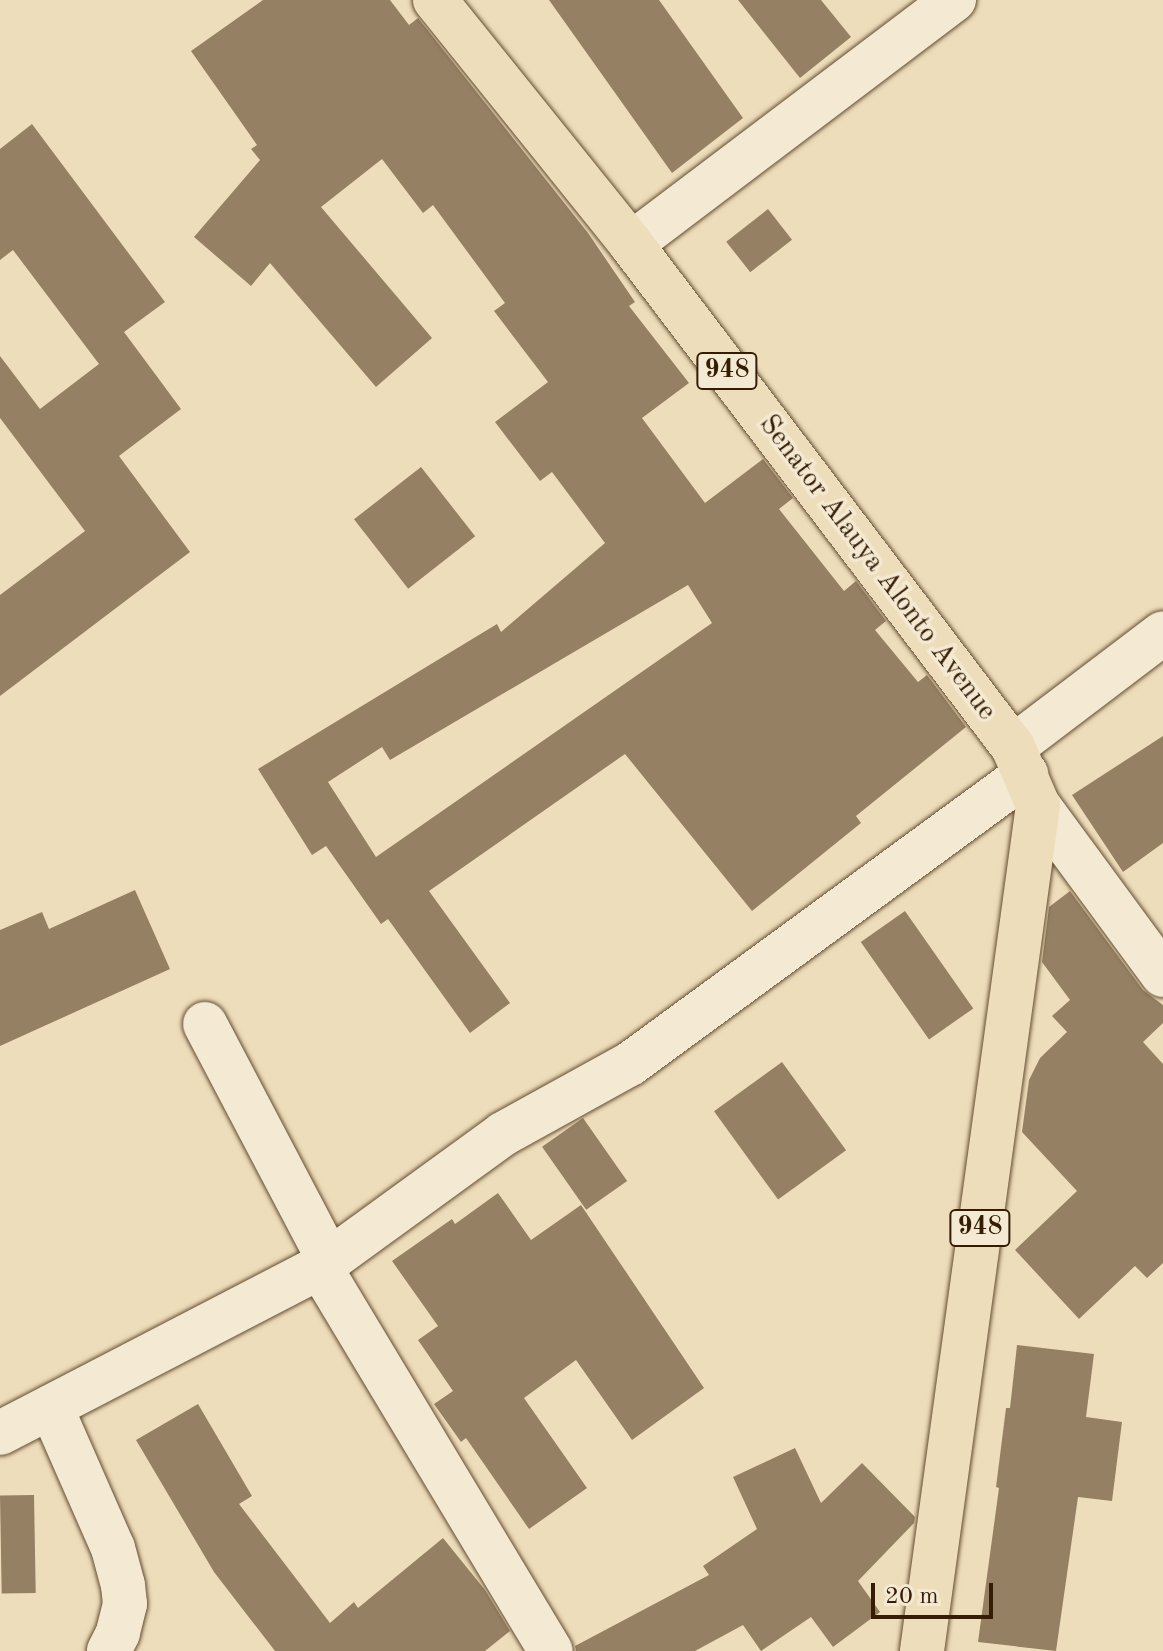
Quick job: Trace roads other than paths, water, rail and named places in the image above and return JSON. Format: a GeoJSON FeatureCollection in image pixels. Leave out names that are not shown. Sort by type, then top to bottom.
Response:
{"type":"FeatureCollection","features":[{"type":"Feature","properties":{"kind":"main road","name":"Senator Alauya Alonto Avenue"},"geometry":{"type":"LineString","coordinates":[[435,0],[631,244],[1026,775]]}},
{"type":"Feature","properties":{"kind":"main road","name":"948"},"geometry":{"type":"LineString","coordinates":[[922,1651],[1026,775]]}},
{"type":"Feature","properties":{"kind":"street"},"geometry":{"type":"LineString","coordinates":[[631,244],[954,0]]}},
{"type":"Feature","properties":{"kind":"street"},"geometry":{"type":"LineString","coordinates":[[0,1433],[324,1264],[503,1134],[630,1064],[1026,775],[1163,633]]}},
{"type":"Feature","properties":{"kind":"street"},"geometry":{"type":"LineString","coordinates":[[1026,775],[1163,975]]}},
{"type":"Feature","properties":{"kind":"street"},"geometry":{"type":"LineString","coordinates":[[205,1024],[324,1264],[551,1651]]}},
{"type":"Feature","properties":{"kind":"street"},"geometry":{"type":"LineString","coordinates":[[51,1407],[113,1548],[123,1585],[125,1604],[118,1633],[109,1651]]}}]}
